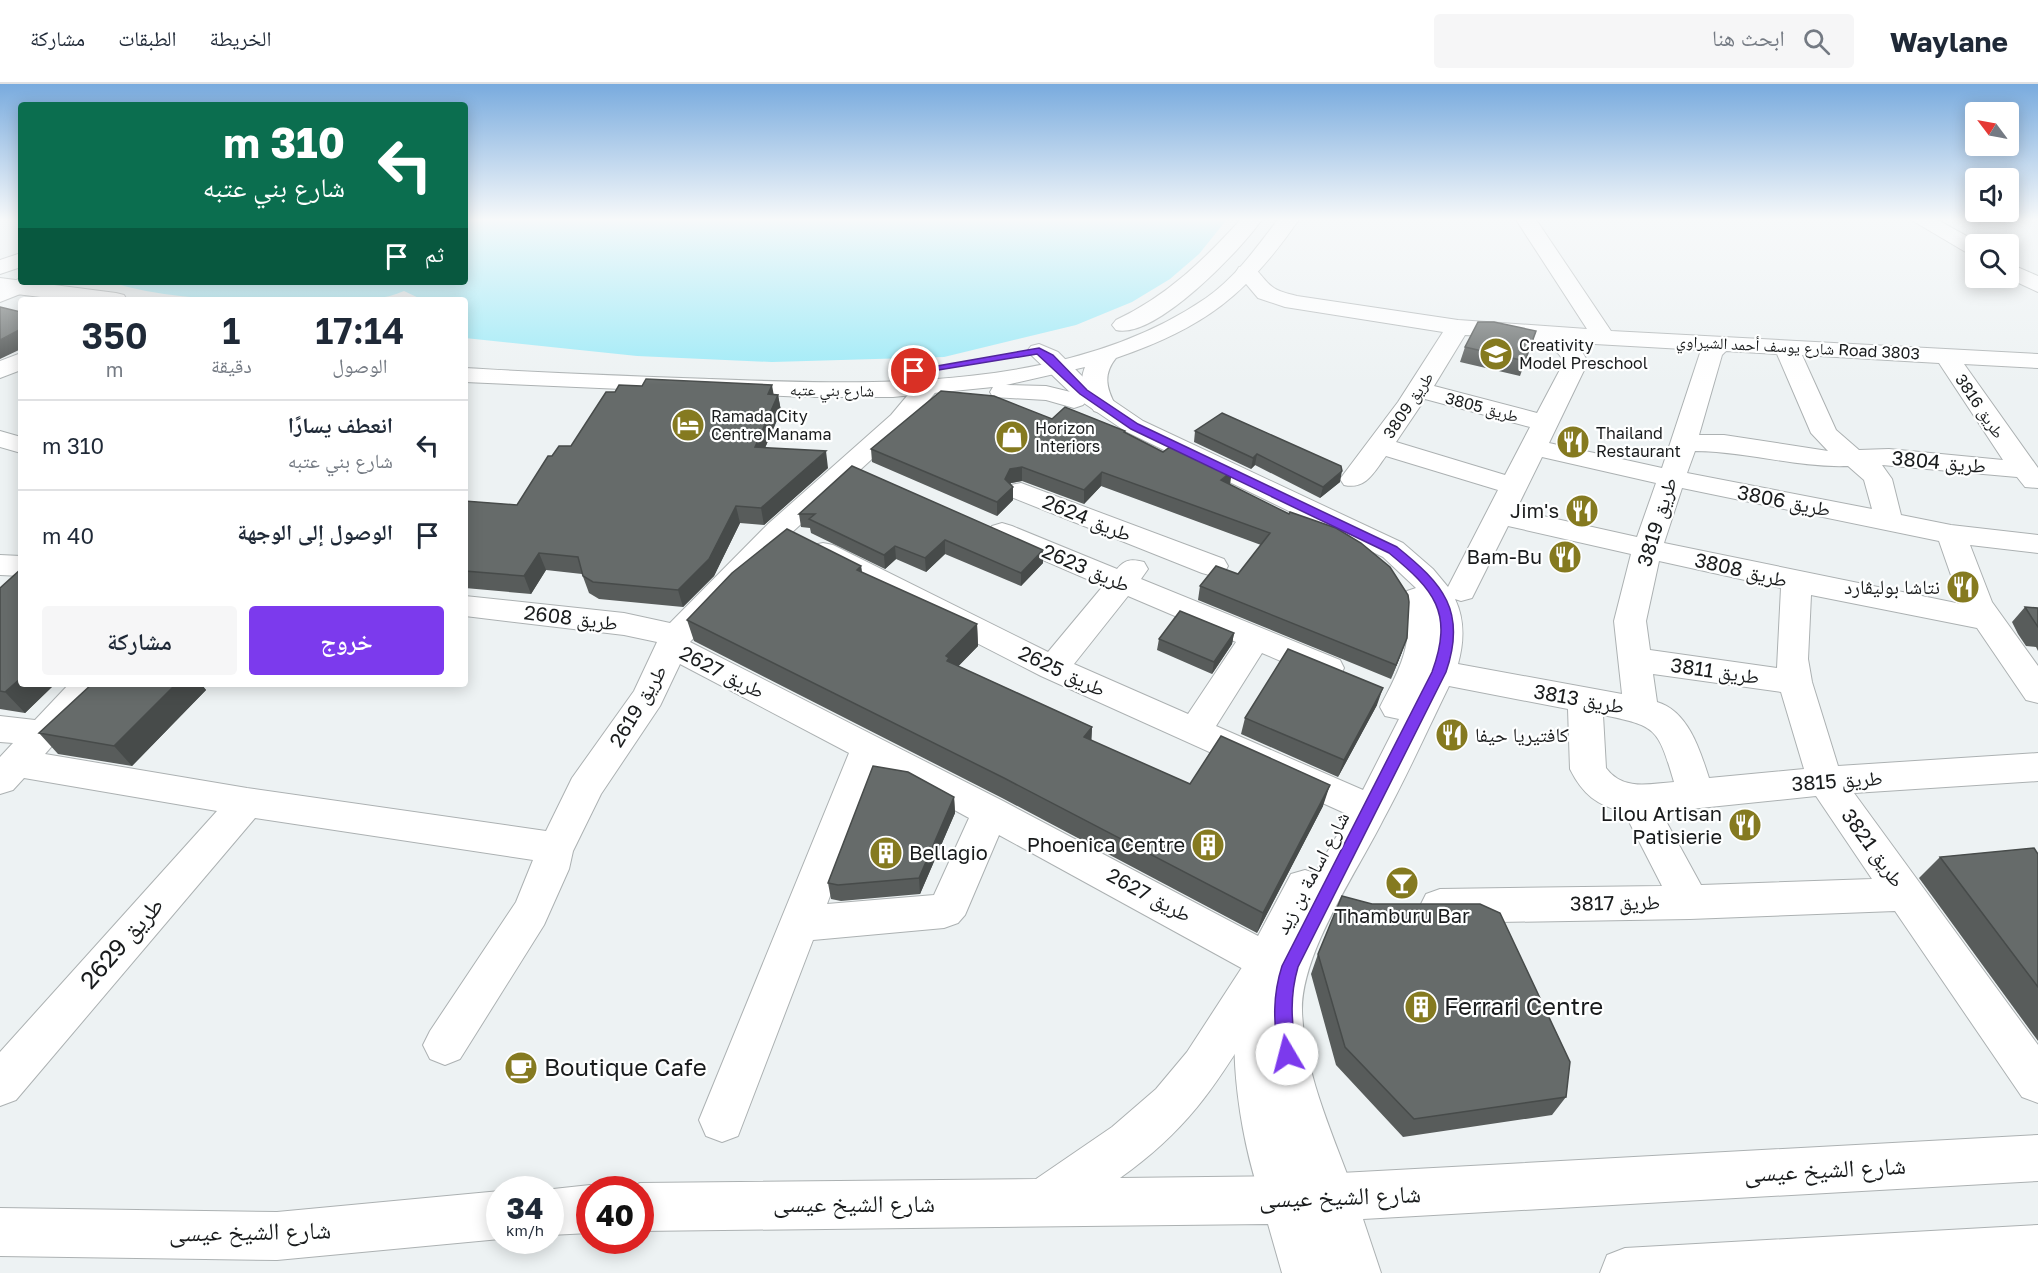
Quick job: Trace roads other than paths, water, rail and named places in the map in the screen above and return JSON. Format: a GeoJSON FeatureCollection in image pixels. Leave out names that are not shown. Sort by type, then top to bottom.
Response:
{"type":"FeatureCollection","features":[{"type":"Feature","properties":{"kind":"street","name":"شارع بني عتبه"},"geometry":{"type":"LineString","coordinates":[[468,355],[606,366],[842,375],[896,373],[968,364],[1047,363],[1167,304],[1202,273]]}},
{"type":"Feature","properties":{"kind":"street","name":"شارع بني عتبه"},"geometry":{"type":"LineString","coordinates":[[936,389],[1047,363],[1107,354],[1179,324],[1214,302],[1245,273]]}},
{"type":"Feature","properties":{"kind":"street","name":"شارع يوسف أحمد الشيراوي Road 3803"},"geometry":{"type":"LineString","coordinates":[[1248,273],[1266,293],[1293,302],[1458,327],[1545,334],[1945,354],[2038,361]]}},
{"type":"Feature","properties":{"kind":"street"},"geometry":{"type":"LineString","coordinates":[[1562,273],[1604,337]]}},
{"type":"Feature","properties":{"kind":"street"},"geometry":{"type":"LineString","coordinates":[[2019,275],[2038,285]]}},
{"type":"Feature","properties":{"kind":"street"},"geometry":{"type":"LineString","coordinates":[[78,285],[109,297]]}},
{"type":"Feature","properties":{"kind":"street"},"geometry":{"type":"LineString","coordinates":[[0,296],[15,286],[95,297]]}},
{"type":"Feature","properties":{"kind":"street"},"geometry":{"type":"LineString","coordinates":[[0,301],[15,286]]}},
{"type":"Feature","properties":{"kind":"street","name":"طريق 3809"},"geometry":{"type":"LineString","coordinates":[[1354,479],[1380,446],[1426,379],[1458,327]]}},
{"type":"Feature","properties":{"kind":"street"},"geometry":{"type":"LineString","coordinates":[[1461,591],[1576,362],[1568,347],[1545,334]]}},
{"type":"Feature","properties":{"kind":"street","name":"طريق 3819"},"geometry":{"type":"LineString","coordinates":[[1641,710],[1630,621],[1647,549],[1684,443],[1711,352],[1721,343]]}},
{"type":"Feature","properties":{"kind":"street","name":"طريق 3804"},"geometry":{"type":"LineString","coordinates":[[1786,346],[1824,433],[1872,471],[1878,479],[1889,522]]}},
{"type":"Feature","properties":{"kind":"street"},"geometry":{"type":"LineString","coordinates":[[1103,406],[1093,387],[1092,377],[1095,368],[1107,354]]}},
{"type":"Feature","properties":{"kind":"street","name":"طريق 3816"},"geometry":{"type":"LineString","coordinates":[[1945,354],[2029,468]]}},
{"type":"Feature","properties":{"kind":"street"},"geometry":{"type":"LineString","coordinates":[[0,371],[18,362]]}},
{"type":"Feature","properties":{"kind":"street","name":"شارع اسامة بن زيد"},"geometry":{"type":"LineString","coordinates":[[1047,363],[1074,400],[1092,411],[1134,426],[1333,523],[1339,532],[1388,563],[1417,595],[1428,628],[1418,682],[1360,805],[1328,894],[1290,966],[1283,989],[1281,1011],[1287,1054],[1356,1273]]}},
{"type":"Feature","properties":{"kind":"street","name":"شارع اسامة بن زيد"},"geometry":{"type":"LineString","coordinates":[[1047,363],[1103,406],[1134,426]]}},
{"type":"Feature","properties":{"kind":"street","name":"شارع بني عتبه"},"geometry":{"type":"LineString","coordinates":[[468,375],[829,392],[897,405]]}},
{"type":"Feature","properties":{"kind":"street","name":"طريق 3805"},"geometry":{"type":"LineString","coordinates":[[1426,379],[1538,435]]}},
{"type":"Feature","properties":{"kind":"street"},"geometry":{"type":"LineString","coordinates":[[936,389],[1035,392],[1074,400]]}},
{"type":"Feature","properties":{"kind":"street","name":"طريق 2619"},"geometry":{"type":"LineString","coordinates":[[445,1045],[530,913],[550,869],[555,848],[568,828],[585,788],[652,688],[674,641],[778,530],[862,471],[897,405],[936,389]]}},
{"type":"Feature","properties":{"kind":"street","name":"طريق 3806"},"geometry":{"type":"LineString","coordinates":[[1538,435],[1671,478],[1951,534],[2038,544]]}},
{"type":"Feature","properties":{"kind":"street"},"geometry":{"type":"LineString","coordinates":[[0,439],[18,444]]}},
{"type":"Feature","properties":{"kind":"street","name":"طريق 3804"},"geometry":{"type":"LineString","coordinates":[[1684,443],[1716,442],[1824,459],[1889,457],[2029,468]]}},
{"type":"Feature","properties":{"kind":"street"},"geometry":{"type":"LineString","coordinates":[[1380,446],[1512,486]]}},
{"type":"Feature","properties":{"kind":"street"},"geometry":{"type":"LineString","coordinates":[[1779,453],[1785,501]]}},
{"type":"Feature","properties":{"kind":"street","name":"طريق 2624"},"geometry":{"type":"LineString","coordinates":[[1021,492],[1213,566]]}},
{"type":"Feature","properties":{"kind":"street","name":"طريق 3808"},"geometry":{"type":"LineString","coordinates":[[1498,515],[1797,582],[1986,619]]}},
{"type":"Feature","properties":{"kind":"street","name":"طريق 2623"},"geometry":{"type":"LineString","coordinates":[[980,523],[1121,584],[1360,682],[1418,682]]}},
{"type":"Feature","properties":{"kind":"street","name":"طريق 2625"},"geometry":{"type":"LineString","coordinates":[[778,530],[1053,668],[1360,805]]}},
{"type":"Feature","properties":{"kind":"street"},"geometry":{"type":"LineString","coordinates":[[1951,534],[1971,591],[1986,619],[2038,691]]}},
{"type":"Feature","properties":{"kind":"street","name":"طريق 2624"},"geometry":{"type":"LineString","coordinates":[[1053,668],[1153,544]]}},
{"type":"Feature","properties":{"kind":"street","name":"طريق 3821"},"geometry":{"type":"LineString","coordinates":[[1797,582],[1792,659],[1795,682],[1825,781],[2038,1082]]}},
{"type":"Feature","properties":{"kind":"street","name":"طريق 2608"},"geometry":{"type":"LineString","coordinates":[[468,606],[624,624],[674,641]]}},
{"type":"Feature","properties":{"kind":"street"},"geometry":{"type":"LineString","coordinates":[[1195,731],[1256,638]]}},
{"type":"Feature","properties":{"kind":"street","name":"طريق 2627"},"geometry":{"type":"LineString","coordinates":[[674,641],[1267,963]]}},
{"type":"Feature","properties":{"kind":"street","name":"طريق 3811"},"geometry":{"type":"LineString","coordinates":[[1636,660],[1795,682]]}},
{"type":"Feature","properties":{"kind":"street","name":"شارع اسامة بن زيد"},"geometry":{"type":"LineString","coordinates":[[1360,805],[1418,682]]}},
{"type":"Feature","properties":{"kind":"street","name":"طريق 3813"},"geometry":{"type":"LineString","coordinates":[[1418,682],[1585,701],[1641,710],[1658,716],[1670,726],[1695,792]]}},
{"type":"Feature","properties":{"kind":"street"},"geometry":{"type":"LineString","coordinates":[[9,772],[86,687]]}},
{"type":"Feature","properties":{"kind":"street"},"geometry":{"type":"LineString","coordinates":[[1585,701],[1588,769],[1592,778],[1609,793],[1636,799],[1690,902]]}},
{"type":"Feature","properties":{"kind":"street"},"geometry":{"type":"LineString","coordinates":[[0,729],[44,734]]}},
{"type":"Feature","properties":{"kind":"street"},"geometry":{"type":"LineString","coordinates":[[722,1120],[869,747]]}},
{"type":"Feature","properties":{"kind":"street","name":"طريق 3815"},"geometry":{"type":"LineString","coordinates":[[1636,799],[1825,781],[2038,767]]}},
{"type":"Feature","properties":{"kind":"street"},"geometry":{"type":"LineString","coordinates":[[9,772],[246,802],[555,848]]}},
{"type":"Feature","properties":{"kind":"street","name":"طريق 2629"},"geometry":{"type":"LineString","coordinates":[[0,1085],[246,802]]}},
{"type":"Feature","properties":{"kind":"street"},"geometry":{"type":"LineString","coordinates":[[800,924],[936,914],[944,911],[951,903],[990,811]]}},
{"type":"Feature","properties":{"kind":"street","name":"شارع اسامة بن زيد"},"geometry":{"type":"LineString","coordinates":[[1307,1273],[1264,1121],[1257,1081],[1255,1034],[1267,963],[1275,943],[1328,894]]}},
{"type":"Feature","properties":{"kind":"street","name":"طريق 3817"},"geometry":{"type":"LineString","coordinates":[[1408,906],[1690,902],[1906,894]]}},
{"type":"Feature","properties":{"kind":"street"},"geometry":{"type":"LineString","coordinates":[[1043,1202],[1108,1159],[1156,1121],[1203,1065],[1267,963]]}},
{"type":"Feature","properties":{"kind":"street","name":"شارع الشيخ عيسى"},"geometry":{"type":"LineString","coordinates":[[654,1207],[1285,1200],[2038,1158]]}},
{"type":"Feature","properties":{"kind":"street","name":"شارع الشيخ عيسى"},"geometry":{"type":"LineString","coordinates":[[10,1224],[277,1236],[486,1216]]}},
{"type":"Feature","properties":{"kind":"street"},"geometry":{"type":"LineString","coordinates":[[1627,1273],[2038,1250]]}},
{"type":"Feature","properties":{"kind":"street"},"geometry":{"type":"LineString","coordinates":[[1888,1257],[1932,1273]]}},
{"type":"Feature","properties":{"kind":"place","name":"Creativity Model Preschool"},"geometry":{"type":"Point","coordinates":[1496,354]}},
{"type":"Feature","properties":{"kind":"place","name":"Ramada City Centre Manama"},"geometry":{"type":"Point","coordinates":[688,425]}},
{"type":"Feature","properties":{"kind":"place","name":"Horizon Interiors"},"geometry":{"type":"Point","coordinates":[1012,437]}},
{"type":"Feature","properties":{"kind":"place","name":"Thailand Restaurant"},"geometry":{"type":"Point","coordinates":[1573,442]}},
{"type":"Feature","properties":{"kind":"place","name":"Jim's"},"geometry":{"type":"Point","coordinates":[1582,511]}},
{"type":"Feature","properties":{"kind":"place","name":"Bam-Bu"},"geometry":{"type":"Point","coordinates":[1565,557]}},
{"type":"Feature","properties":{"kind":"place","name":"نتاشا بوليڤارد"},"geometry":{"type":"Point","coordinates":[1963,587]}},
{"type":"Feature","properties":{"kind":"place","name":"كافتيريا حيفا"},"geometry":{"type":"Point","coordinates":[1452,735]}},
{"type":"Feature","properties":{"kind":"place","name":"Lilou Artisan Patisierie"},"geometry":{"type":"Point","coordinates":[1745,825]}},
{"type":"Feature","properties":{"kind":"place","name":"Phoenica Centre"},"geometry":{"type":"Point","coordinates":[1208,845]}},
{"type":"Feature","properties":{"kind":"place","name":"Bellagio"},"geometry":{"type":"Point","coordinates":[886,853]}},
{"type":"Feature","properties":{"kind":"place","name":"Thamburu Bar"},"geometry":{"type":"Point","coordinates":[1402,883]}},
{"type":"Feature","properties":{"kind":"place","name":"Ferrari Centre"},"geometry":{"type":"Point","coordinates":[1421,1007]}},
{"type":"Feature","properties":{"kind":"place","name":"Boutique Cafe"},"geometry":{"type":"Point","coordinates":[521,1068]}}]}
